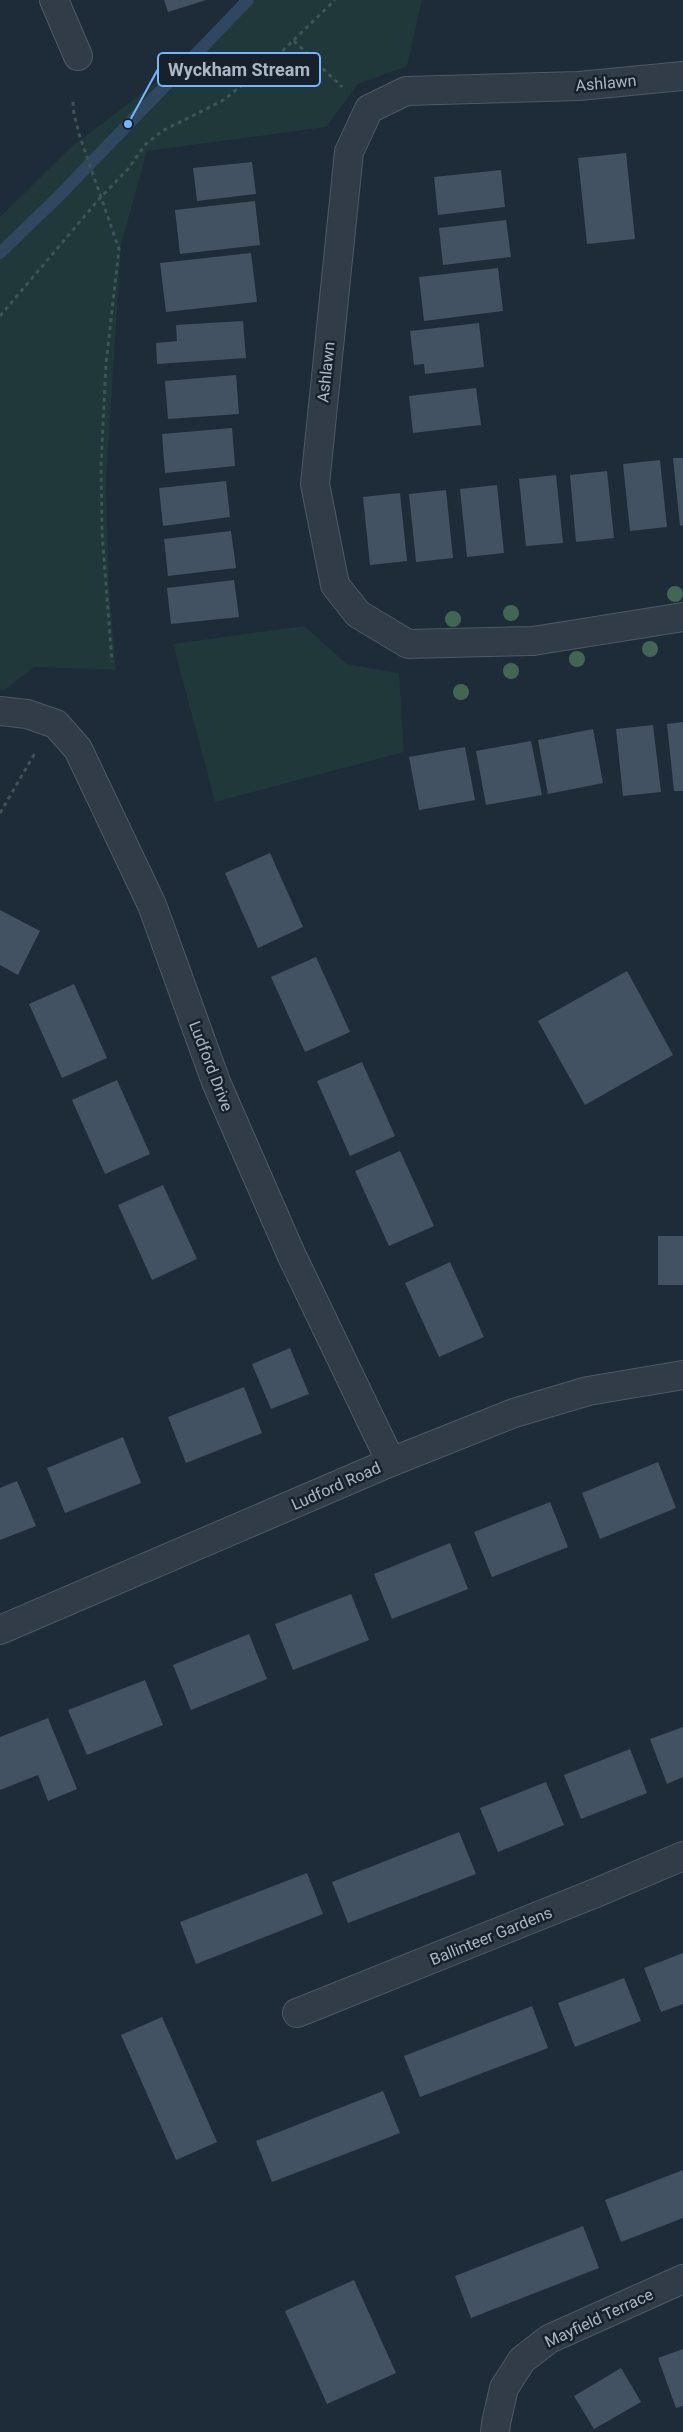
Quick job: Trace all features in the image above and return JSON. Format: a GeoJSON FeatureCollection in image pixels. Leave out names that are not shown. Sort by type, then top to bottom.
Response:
{"type":"FeatureCollection","features":[{"type":"Feature","properties":{"kind":"street"},"geometry":{"type":"LineString","coordinates":[[54,0],[78,56]]}},
{"type":"Feature","properties":{"kind":"street","name":"Ashlawn"},"geometry":{"type":"LineString","coordinates":[[683,76],[579,86],[406,91],[369,109],[349,152],[315,484],[335,585],[358,614],[408,644],[533,640],[683,617]]}},
{"type":"Feature","properties":{"kind":"street","name":"Ludford Drive"},"geometry":{"type":"LineString","coordinates":[[0,711],[27,714],[56,724],[78,749],[152,905],[216,1082],[291,1254],[391,1462]]}},
{"type":"Feature","properties":{"kind":"street","name":"Ludford Road"},"geometry":{"type":"LineString","coordinates":[[0,1630],[391,1462],[514,1413],[588,1391],[683,1375]]}},
{"type":"Feature","properties":{"kind":"street","name":"Ballinteer Gardens"},"geometry":{"type":"LineString","coordinates":[[297,2013],[683,1856]]}},
{"type":"Feature","properties":{"kind":"street","name":"Mayfield Terrace"},"geometry":{"type":"LineString","coordinates":[[495,2432],[504,2388],[522,2360],[549,2339],[683,2279]]}},
{"type":"Feature","properties":{"kind":"path"},"geometry":{"type":"LineString","coordinates":[[0,316],[100,198],[128,169],[145,145],[162,131],[222,101],[294,40],[335,0]]}},
{"type":"Feature","properties":{"kind":"path"},"geometry":{"type":"LineString","coordinates":[[294,40],[334,81],[369,109]]}},
{"type":"Feature","properties":{"kind":"path"},"geometry":{"type":"LineString","coordinates":[[73,102],[79,134],[119,248],[106,363],[101,466],[102,533],[112,662]]}},
{"type":"Feature","properties":{"kind":"path"},"geometry":{"type":"LineString","coordinates":[[0,813],[38,748]]}},
{"type":"Feature","properties":{"kind":"green space"},"geometry":{"type":"Polygon","coordinates":[[[239,0],[422,0],[407,66],[358,84],[326,127],[147,151],[121,245],[106,483],[109,586],[116,670],[34,667],[5,690],[0,690],[0,217],[70,148],[172,70],[239,0]]]}},
{"type":"Feature","properties":{"kind":"green space"},"geometry":{"type":"Polygon","coordinates":[[[304,626],[347,664],[399,673],[404,752],[215,802],[173,644],[304,626]]]}},
{"type":"Feature","properties":{"kind":"building"},"geometry":{"type":"Polygon","coordinates":[[[164,0],[206,0],[168,12],[164,0]]]}},
{"type":"Feature","properties":{"kind":"building"},"geometry":{"type":"Polygon","coordinates":[[[626,153],[635,239],[587,244],[578,158],[626,153]]]}},
{"type":"Feature","properties":{"kind":"building"},"geometry":{"type":"Polygon","coordinates":[[[252,162],[256,194],[197,201],[193,168],[252,162]]]}},
{"type":"Feature","properties":{"kind":"building"},"geometry":{"type":"Polygon","coordinates":[[[501,170],[505,207],[438,215],[434,177],[501,170]]]}},
{"type":"Feature","properties":{"kind":"building"},"geometry":{"type":"Polygon","coordinates":[[[255,201],[260,245],[180,254],[175,210],[255,201]]]}},
{"type":"Feature","properties":{"kind":"building"},"geometry":{"type":"Polygon","coordinates":[[[506,220],[511,257],[443,265],[439,228],[506,220]]]}},
{"type":"Feature","properties":{"kind":"building"},"geometry":{"type":"Polygon","coordinates":[[[251,253],[257,302],[166,312],[160,263],[251,253]]]}},
{"type":"Feature","properties":{"kind":"building"},"geometry":{"type":"Polygon","coordinates":[[[498,268],[503,311],[424,321],[419,277],[498,268]]]}},
{"type":"Feature","properties":{"kind":"building"},"geometry":{"type":"Polygon","coordinates":[[[243,321],[246,358],[157,364],[156,343],[177,341],[176,325],[243,321]]]}},
{"type":"Feature","properties":{"kind":"building"},"geometry":{"type":"Polygon","coordinates":[[[479,323],[484,367],[425,374],[424,364],[414,365],[410,331],[479,323]]]}},
{"type":"Feature","properties":{"kind":"building"},"geometry":{"type":"Polygon","coordinates":[[[236,375],[239,414],[168,419],[165,381],[236,375]]]}},
{"type":"Feature","properties":{"kind":"building"},"geometry":{"type":"Polygon","coordinates":[[[476,388],[481,425],[413,433],[409,396],[476,388]]]}},
{"type":"Feature","properties":{"kind":"building"},"geometry":{"type":"Polygon","coordinates":[[[232,428],[235,466],[165,473],[162,434],[232,428]]]}},
{"type":"Feature","properties":{"kind":"building"},"geometry":{"type":"Polygon","coordinates":[[[673,458],[683,458],[683,525],[680,526],[673,458]]]}},
{"type":"Feature","properties":{"kind":"building"},"geometry":{"type":"Polygon","coordinates":[[[660,460],[667,527],[630,531],[623,464],[660,460]]]}},
{"type":"Feature","properties":{"kind":"building"},"geometry":{"type":"Polygon","coordinates":[[[607,471],[614,538],[576,542],[570,475],[607,471]]]}},
{"type":"Feature","properties":{"kind":"building"},"geometry":{"type":"Polygon","coordinates":[[[556,475],[563,543],[526,546],[519,479],[556,475]]]}},
{"type":"Feature","properties":{"kind":"building"},"geometry":{"type":"Polygon","coordinates":[[[226,481],[230,517],[163,526],[159,488],[226,481]]]}},
{"type":"Feature","properties":{"kind":"building"},"geometry":{"type":"Polygon","coordinates":[[[497,485],[504,553],[467,557],[460,489],[497,485]]]}},
{"type":"Feature","properties":{"kind":"building"},"geometry":{"type":"Polygon","coordinates":[[[446,490],[453,558],[416,562],[409,494],[446,490]]]}},
{"type":"Feature","properties":{"kind":"building"},"geometry":{"type":"Polygon","coordinates":[[[400,493],[407,561],[370,565],[363,497],[400,493]]]}},
{"type":"Feature","properties":{"kind":"building"},"geometry":{"type":"Polygon","coordinates":[[[231,531],[236,568],[168,576],[164,539],[231,531]]]}},
{"type":"Feature","properties":{"kind":"building"},"geometry":{"type":"Polygon","coordinates":[[[234,580],[239,617],[171,624],[167,588],[234,580]]]}},
{"type":"Feature","properties":{"kind":"building"},"geometry":{"type":"Polygon","coordinates":[[[683,722],[683,791],[674,791],[667,724],[683,722]]]}},
{"type":"Feature","properties":{"kind":"building"},"geometry":{"type":"Polygon","coordinates":[[[653,725],[661,792],[623,796],[616,729],[653,725]]]}},
{"type":"Feature","properties":{"kind":"building"},"geometry":{"type":"Polygon","coordinates":[[[593,729],[603,783],[548,794],[538,740],[593,729]]]}},
{"type":"Feature","properties":{"kind":"building"},"geometry":{"type":"Polygon","coordinates":[[[531,741],[542,795],[486,805],[476,751],[531,741]]]}},
{"type":"Feature","properties":{"kind":"building"},"geometry":{"type":"Polygon","coordinates":[[[465,747],[475,800],[419,810],[409,757],[465,747]]]}},
{"type":"Feature","properties":{"kind":"building"},"geometry":{"type":"Polygon","coordinates":[[[270,853],[303,927],[258,948],[225,873],[270,853]]]}},
{"type":"Feature","properties":{"kind":"building"},"geometry":{"type":"Polygon","coordinates":[[[0,910],[40,931],[18,975],[0,965],[0,910]]]}},
{"type":"Feature","properties":{"kind":"building"},"geometry":{"type":"Polygon","coordinates":[[[316,957],[350,1032],[305,1052],[271,977],[316,957]]]}},
{"type":"Feature","properties":{"kind":"building"},"geometry":{"type":"Polygon","coordinates":[[[627,971],[673,1055],[585,1105],[538,1021],[627,971]]]}},
{"type":"Feature","properties":{"kind":"building"},"geometry":{"type":"Polygon","coordinates":[[[74,984],[107,1058],[62,1078],[29,1004],[74,984]]]}},
{"type":"Feature","properties":{"kind":"building"},"geometry":{"type":"Polygon","coordinates":[[[362,1062],[395,1136],[350,1156],[317,1081],[362,1062]]]}},
{"type":"Feature","properties":{"kind":"building"},"geometry":{"type":"Polygon","coordinates":[[[117,1080],[150,1154],[105,1174],[72,1100],[117,1080]]]}},
{"type":"Feature","properties":{"kind":"building"},"geometry":{"type":"Polygon","coordinates":[[[400,1151],[434,1226],[389,1246],[355,1171],[400,1151]]]}},
{"type":"Feature","properties":{"kind":"building"},"geometry":{"type":"Polygon","coordinates":[[[163,1185],[197,1259],[152,1280],[118,1205],[163,1185]]]}},
{"type":"Feature","properties":{"kind":"building"},"geometry":{"type":"Polygon","coordinates":[[[658,1236],[683,1236],[683,1285],[658,1285],[658,1236]]]}},
{"type":"Feature","properties":{"kind":"building"},"geometry":{"type":"Polygon","coordinates":[[[450,1262],[484,1337],[439,1357],[405,1283],[450,1262]]]}},
{"type":"Feature","properties":{"kind":"building"},"geometry":{"type":"Polygon","coordinates":[[[290,1348],[309,1394],[271,1409],[252,1364],[290,1348]]]}},
{"type":"Feature","properties":{"kind":"building"},"geometry":{"type":"Polygon","coordinates":[[[244,1387],[262,1433],[186,1463],[168,1417],[244,1387]]]}},
{"type":"Feature","properties":{"kind":"building"},"geometry":{"type":"Polygon","coordinates":[[[123,1437],[141,1483],[65,1513],[47,1468],[123,1437]]]}},
{"type":"Feature","properties":{"kind":"building"},"geometry":{"type":"Polygon","coordinates":[[[658,1462],[676,1508],[600,1539],[582,1493],[658,1462]]]}},
{"type":"Feature","properties":{"kind":"building"},"geometry":{"type":"Polygon","coordinates":[[[17,1481],[36,1526],[0,1540],[0,1488],[17,1481]]]}},
{"type":"Feature","properties":{"kind":"building"},"geometry":{"type":"Polygon","coordinates":[[[550,1502],[568,1547],[492,1577],[474,1532],[550,1502]]]}},
{"type":"Feature","properties":{"kind":"building"},"geometry":{"type":"Polygon","coordinates":[[[450,1543],[468,1589],[392,1619],[374,1574],[450,1543]]]}},
{"type":"Feature","properties":{"kind":"building"},"geometry":{"type":"Polygon","coordinates":[[[351,1594],[369,1640],[293,1670],[275,1624],[351,1594]]]}},
{"type":"Feature","properties":{"kind":"building"},"geometry":{"type":"Polygon","coordinates":[[[249,1634],[267,1679],[191,1710],[173,1665],[249,1634]]]}},
{"type":"Feature","properties":{"kind":"building"},"geometry":{"type":"Polygon","coordinates":[[[145,1680],[163,1725],[87,1755],[68,1710],[145,1680]]]}},
{"type":"Feature","properties":{"kind":"building"},"geometry":{"type":"Polygon","coordinates":[[[48,1718],[77,1789],[48,1801],[38,1775],[0,1790],[0,1737],[48,1718]]]}},
{"type":"Feature","properties":{"kind":"building"},"geometry":{"type":"Polygon","coordinates":[[[683,1727],[683,1777],[667,1784],[650,1739],[683,1727]]]}},
{"type":"Feature","properties":{"kind":"building"},"geometry":{"type":"Polygon","coordinates":[[[630,1749],[647,1793],[581,1819],[564,1775],[630,1749]]]}},
{"type":"Feature","properties":{"kind":"building"},"geometry":{"type":"Polygon","coordinates":[[[546,1782],[564,1825],[498,1852],[480,1808],[546,1782]]]}},
{"type":"Feature","properties":{"kind":"building"},"geometry":{"type":"Polygon","coordinates":[[[459,1832],[476,1874],[348,1923],[332,1882],[459,1832]]]}},
{"type":"Feature","properties":{"kind":"building"},"geometry":{"type":"Polygon","coordinates":[[[307,1873],[323,1914],[196,1964],[180,1922],[307,1873]]]}},
{"type":"Feature","properties":{"kind":"building"},"geometry":{"type":"Polygon","coordinates":[[[683,1953],[683,2004],[661,2012],[644,1968],[683,1953]]]}},
{"type":"Feature","properties":{"kind":"building"},"geometry":{"type":"Polygon","coordinates":[[[624,1978],[641,2021],[575,2047],[558,2003],[624,1978]]]}},
{"type":"Feature","properties":{"kind":"building"},"geometry":{"type":"Polygon","coordinates":[[[532,2006],[548,2048],[420,2097],[404,2056],[532,2006]]]}},
{"type":"Feature","properties":{"kind":"building"},"geometry":{"type":"Polygon","coordinates":[[[162,2017],[217,2142],[176,2160],[121,2035],[162,2017]]]}},
{"type":"Feature","properties":{"kind":"building"},"geometry":{"type":"Polygon","coordinates":[[[383,2091],[400,2133],[272,2182],[256,2141],[383,2091]]]}},
{"type":"Feature","properties":{"kind":"building"},"geometry":{"type":"Polygon","coordinates":[[[683,2170],[683,2218],[621,2242],[605,2200],[683,2170]]]}},
{"type":"Feature","properties":{"kind":"building"},"geometry":{"type":"Polygon","coordinates":[[[583,2226],[599,2268],[471,2318],[455,2276],[583,2226]]]}},
{"type":"Feature","properties":{"kind":"building"},"geometry":{"type":"Polygon","coordinates":[[[354,2280],[396,2373],[327,2404],[285,2311],[354,2280]]]}},
{"type":"Feature","properties":{"kind":"building"},"geometry":{"type":"Polygon","coordinates":[[[683,2349],[683,2406],[676,2408],[658,2358],[683,2349]]]}},
{"type":"Feature","properties":{"kind":"building"},"geometry":{"type":"Polygon","coordinates":[[[621,2368],[641,2402],[594,2429],[574,2396],[621,2368]]]}},
{"type":"Feature","properties":{"kind":"waterway"},"geometry":{"type":"LineString","coordinates":[[0,253],[58,197],[248,0]]}},
{"type":"Feature","properties":{"kind":"place","name":"Wyckham Stream"},"geometry":{"type":"Point","coordinates":[128,124]}}]}
